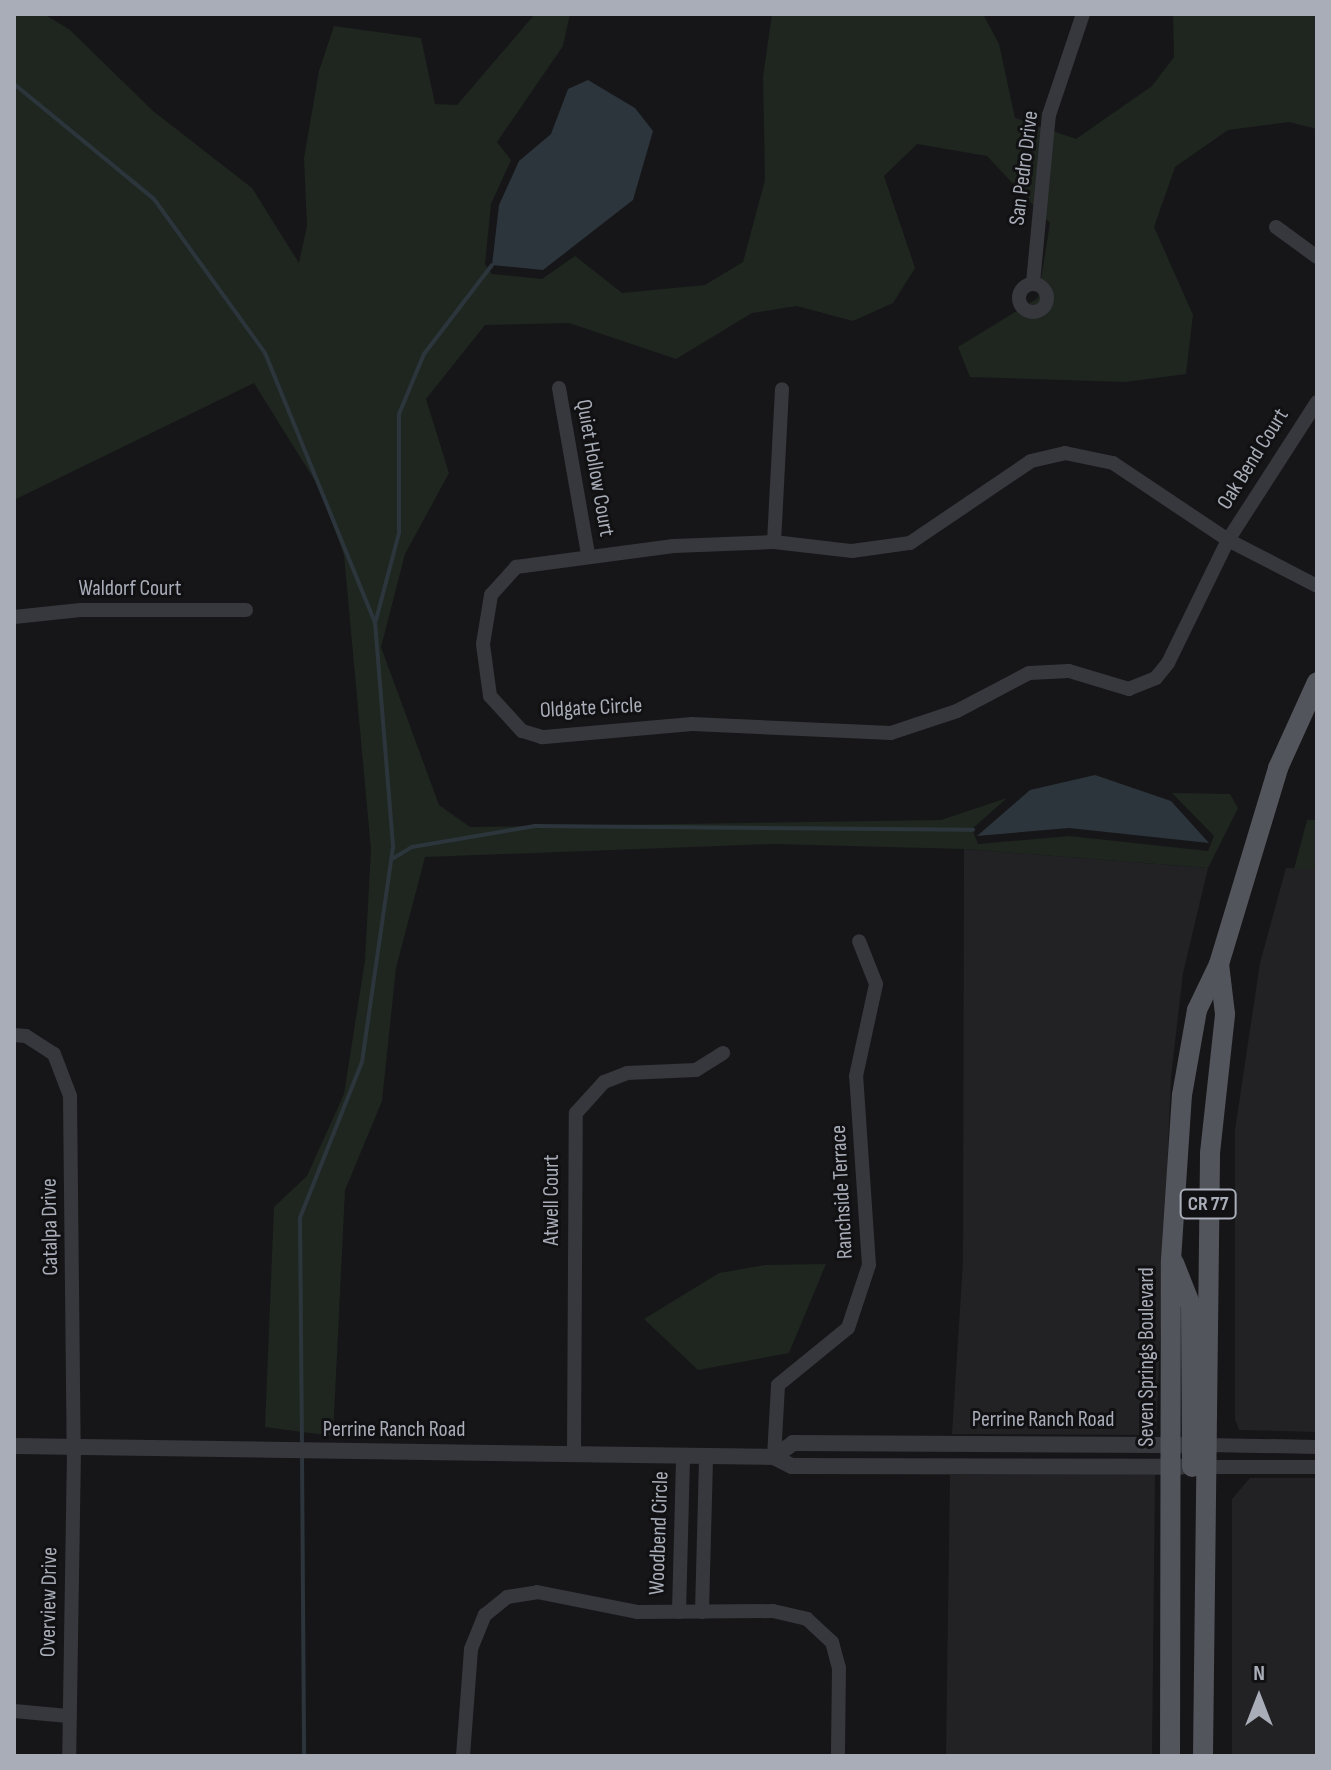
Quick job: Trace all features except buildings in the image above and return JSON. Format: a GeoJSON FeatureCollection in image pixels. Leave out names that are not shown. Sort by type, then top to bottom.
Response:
{"type":"FeatureCollection","features":[{"type":"Feature","properties":{"kind":"main road","name":"Seven Springs Boulevard"},"geometry":{"type":"LineString","coordinates":[[1203,1756],[1199,1467],[1190,1445],[1191,1306],[1171,1260],[1175,1166],[1197,1010],[1219,964],[1259,821],[1317,682]]}},
{"type":"Feature","properties":{"kind":"main road","name":"Seven Springs Boulevard"},"geometry":{"type":"LineString","coordinates":[[1170,1756],[1170,1467],[1190,1445],[1210,1153],[1225,1014],[1219,964]]}},
{"type":"Feature","properties":{"kind":"street","name":"San Pedro Drive"},"geometry":{"type":"LineString","coordinates":[[1033,283],[1049,115],[1083,14]]}},
{"type":"Feature","properties":{"kind":"street"},"geometry":{"type":"LineString","coordinates":[[1276,227],[1317,257]]}},
{"type":"Feature","properties":{"kind":"street","name":"Quiet Hollow Court"},"geometry":{"type":"LineString","coordinates":[[559,388],[588,555]]}},
{"type":"Feature","properties":{"kind":"street"},"geometry":{"type":"LineString","coordinates":[[774,542],[782,389]]}},
{"type":"Feature","properties":{"kind":"street","name":"Oak Bend Court"},"geometry":{"type":"LineString","coordinates":[[1228,540],[1317,402]]}},
{"type":"Feature","properties":{"kind":"street","name":"Oldgate Circle"},"geometry":{"type":"LineString","coordinates":[[1228,540],[1168,663],[1156,678],[1129,689],[1069,671],[1029,673],[957,711],[891,733],[692,724],[542,737],[522,731],[490,696],[483,625],[491,595],[516,567],[588,555],[774,542],[852,551],[910,543],[1031,461],[1065,453],[1090,454],[1113,463],[1228,540],[1317,586]]}},
{"type":"Feature","properties":{"kind":"street","name":"Waldorf Court"},"geometry":{"type":"LineString","coordinates":[[14,617],[81,610],[246,610]]}},
{"type":"Feature","properties":{"kind":"street","name":"Ranchside Terrace"},"geometry":{"type":"LineString","coordinates":[[774,1457],[773,1412],[778,1385],[848,1328],[869,1265],[856,1076],[876,984],[859,941]]}},
{"type":"Feature","properties":{"kind":"street","name":"Catalpa Drive"},"geometry":{"type":"LineString","coordinates":[[14,1035],[41,1043],[54,1054],[70,1096],[74,1450]]}},
{"type":"Feature","properties":{"kind":"street","name":"Atwell Court"},"geometry":{"type":"LineString","coordinates":[[574,1454],[576,1113],[604,1082],[627,1073],[696,1070],[723,1053]]}},
{"type":"Feature","properties":{"kind":"street","name":"Perrine Ranch Road"},"geometry":{"type":"LineString","coordinates":[[774,1457],[793,1443],[1317,1447]]}},
{"type":"Feature","properties":{"kind":"street","name":"Perrine Ranch Road"},"geometry":{"type":"LineString","coordinates":[[14,1446],[74,1450],[774,1457],[792,1466],[1317,1467]]}},
{"type":"Feature","properties":{"kind":"street","name":"Overview Drive"},"geometry":{"type":"LineString","coordinates":[[69,1756],[74,1450]]}},
{"type":"Feature","properties":{"kind":"street","name":"Woodbend Circle"},"geometry":{"type":"LineString","coordinates":[[679,1612],[683,1455]]}},
{"type":"Feature","properties":{"kind":"street","name":"Woodbend Circle"},"geometry":{"type":"LineString","coordinates":[[702,1612],[706,1456]]}},
{"type":"Feature","properties":{"kind":"street","name":"Woodbend Circle"},"geometry":{"type":"LineString","coordinates":[[463,1756],[471,1649],[485,1615],[507,1597],[537,1592],[637,1612],[773,1611],[807,1619],[832,1642],[839,1668],[838,1756]]}},
{"type":"Feature","properties":{"kind":"street"},"geometry":{"type":"LineString","coordinates":[[14,1711],[68,1716]]}},
{"type":"Feature","properties":{"kind":"shaded area"},"geometry":{"type":"Polygon","coordinates":[[[14,14],[44,14],[70,30],[153,111],[252,188],[299,263],[307,226],[304,158],[319,71],[334,26],[421,38],[435,104],[457,105],[535,14],[570,14],[563,46],[497,142],[511,160],[491,204],[485,264],[492,274],[542,279],[575,256],[622,293],[705,285],[743,262],[765,180],[763,77],[772,14],[983,14],[999,44],[1015,118],[1076,139],[1152,86],[1174,57],[1173,14],[1316,14],[1317,129],[1289,122],[1228,130],[1175,167],[1154,227],[1193,315],[1186,374],[1125,382],[970,377],[958,347],[1038,298],[1050,223],[987,156],[917,144],[884,176],[915,268],[893,303],[853,321],[797,306],[752,313],[676,359],[569,323],[485,325],[426,399],[449,473],[405,554],[381,647],[439,805],[470,827],[941,820],[1007,798],[972,829],[978,844],[1069,836],[1208,851],[1214,836],[1172,793],[1230,794],[1238,808],[1208,868],[964,849],[774,844],[425,857],[396,968],[382,1101],[345,1190],[333,1436],[265,1427],[274,1207],[307,1176],[344,1094],[365,960],[371,850],[344,555],[320,489],[254,383],[14,500],[14,14]]]}},
{"type":"Feature","properties":{"kind":"shaded area"},"geometry":{"type":"Polygon","coordinates":[[[588,80],[635,108],[653,131],[633,200],[543,270],[492,265],[499,205],[519,161],[551,134],[568,89],[588,80]]]}},
{"type":"Feature","properties":{"kind":"shaded area"},"geometry":{"type":"Polygon","coordinates":[[[1095,775],[1171,801],[1209,843],[1069,828],[977,836],[1030,790],[1095,775]]]}},
{"type":"Feature","properties":{"kind":"shaded area"},"geometry":{"type":"Polygon","coordinates":[[[1307,820],[1317,820],[1317,869],[1294,869],[1307,820]]]}},
{"type":"Feature","properties":{"kind":"shaded area"},"geometry":{"type":"Polygon","coordinates":[[[964,849],[1208,868],[1183,973],[1171,1077],[1156,1435],[952,1434],[963,1262],[964,849]]]}},
{"type":"Feature","properties":{"kind":"shaded area"},"geometry":{"type":"Polygon","coordinates":[[[1286,868],[1317,869],[1317,1432],[1239,1430],[1235,1419],[1235,1130],[1260,963],[1286,868]]]}},
{"type":"Feature","properties":{"kind":"shaded area"},"geometry":{"type":"Polygon","coordinates":[[[826,1264],[789,1353],[698,1370],[644,1319],[719,1273],[765,1265],[826,1264]]]}},
{"type":"Feature","properties":{"kind":"shaded area"},"geometry":{"type":"Polygon","coordinates":[[[950,1475],[1155,1475],[1152,1756],[946,1756],[950,1475]]]}},
{"type":"Feature","properties":{"kind":"shaded area"},"geometry":{"type":"Polygon","coordinates":[[[1250,1478],[1317,1478],[1317,1756],[1232,1756],[1232,1499],[1250,1478]]]}},
{"type":"Feature","properties":{"kind":"waterway"},"geometry":{"type":"LineString","coordinates":[[14,84],[154,199],[265,353],[375,622],[393,847],[362,1062],[300,1218],[302,1447]]}},
{"type":"Feature","properties":{"kind":"waterway"},"geometry":{"type":"LineString","coordinates":[[376,620],[399,533],[399,414],[424,354],[492,265]]}},
{"type":"Feature","properties":{"kind":"waterway"},"geometry":{"type":"LineString","coordinates":[[392,859],[412,847],[535,826],[973,830]]}},
{"type":"Feature","properties":{"kind":"waterway"},"geometry":{"type":"LineString","coordinates":[[302,1455],[304,1756]]}}]}
